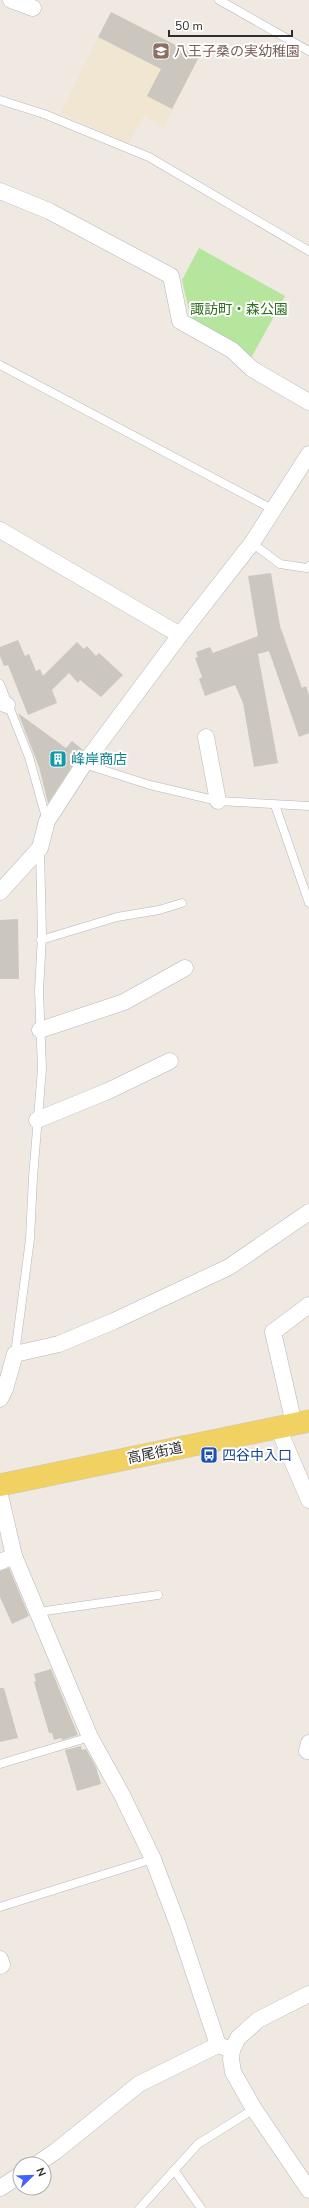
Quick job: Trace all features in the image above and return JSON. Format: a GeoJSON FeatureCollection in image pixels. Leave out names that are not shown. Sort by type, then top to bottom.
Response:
{"type":"FeatureCollection","features":[{"type":"Feature","properties":{"kind":"main road","name":"高尾街道"},"geometry":{"type":"LineString","coordinates":[[0,1485],[294,1424]]}},
{"type":"Feature","properties":{"kind":"street"},"geometry":{"type":"LineString","coordinates":[[11,0],[33,8]]}},
{"type":"Feature","properties":{"kind":"street"},"geometry":{"type":"LineString","coordinates":[[0,192],[49,211],[171,276],[180,320],[232,350],[252,369],[309,402]]}},
{"type":"Feature","properties":{"kind":"street"},"geometry":{"type":"LineString","coordinates":[[0,892],[6,876],[40,848],[47,821],[84,764],[180,635],[252,543],[309,454]]}},
{"type":"Feature","properties":{"kind":"street"},"geometry":{"type":"LineString","coordinates":[[0,530],[180,635]]}},
{"type":"Feature","properties":{"kind":"street"},"geometry":{"type":"LineString","coordinates":[[206,736],[218,801]]}},
{"type":"Feature","properties":{"kind":"street"},"geometry":{"type":"LineString","coordinates":[[40,1030],[124,1002],[185,968]]}},
{"type":"Feature","properties":{"kind":"street"},"geometry":{"type":"LineString","coordinates":[[37,1120],[108,1090],[170,1061]]}},
{"type":"Feature","properties":{"kind":"street"},"geometry":{"type":"LineString","coordinates":[[0,1399],[5,1389],[15,1354],[66,1341],[114,1321],[229,1267],[309,1212]]}},
{"type":"Feature","properties":{"kind":"street"},"geometry":{"type":"LineString","coordinates":[[309,1305],[273,1332],[294,1424],[309,1500]]}},
{"type":"Feature","properties":{"kind":"street"},"geometry":{"type":"LineString","coordinates":[[0,1495],[7,1559],[38,1612],[90,1737],[122,1794],[153,1858],[225,2047],[233,2072],[254,2109],[309,2190]]}},
{"type":"Feature","properties":{"kind":"street"},"geometry":{"type":"LineString","coordinates":[[0,1959],[2,1965],[0,1966]]}},
{"type":"Feature","properties":{"kind":"street"},"geometry":{"type":"LineString","coordinates":[[49,2156],[139,2084],[225,2047],[238,2038],[258,2020],[309,1994]]}},
{"type":"Feature","properties":{"kind":"street"},"geometry":{"type":"LineString","coordinates":[[0,2188],[12,2180]]}},
{"type":"Feature","properties":{"kind":"lane"},"geometry":{"type":"LineString","coordinates":[[219,0],[309,51]]}},
{"type":"Feature","properties":{"kind":"lane"},"geometry":{"type":"LineString","coordinates":[[0,100],[44,114],[149,157],[309,251]]}},
{"type":"Feature","properties":{"kind":"lane"},"geometry":{"type":"LineString","coordinates":[[0,365],[274,510]]}},
{"type":"Feature","properties":{"kind":"lane"},"geometry":{"type":"LineString","coordinates":[[252,543],[280,564],[307,568],[309,566]]}},
{"type":"Feature","properties":{"kind":"lane"},"geometry":{"type":"LineString","coordinates":[[0,684],[3,703],[29,757],[47,821]]}},
{"type":"Feature","properties":{"kind":"lane"},"geometry":{"type":"LineString","coordinates":[[84,764],[150,785],[218,801],[309,806]]}},
{"type":"Feature","properties":{"kind":"lane"},"geometry":{"type":"LineString","coordinates":[[275,804],[309,902]]}},
{"type":"Feature","properties":{"kind":"lane"},"geometry":{"type":"LineString","coordinates":[[15,1354],[30,1239],[37,1120],[42,1069],[40,1030],[40,848]]}},
{"type":"Feature","properties":{"kind":"lane"},"geometry":{"type":"LineString","coordinates":[[41,940],[117,917],[159,910],[182,903]]}},
{"type":"Feature","properties":{"kind":"lane"},"geometry":{"type":"LineString","coordinates":[[38,1612],[158,1595]]}},
{"type":"Feature","properties":{"kind":"lane"},"geometry":{"type":"LineString","coordinates":[[0,1764],[90,1737]]}},
{"type":"Feature","properties":{"kind":"lane"},"geometry":{"type":"LineString","coordinates":[[0,1907],[153,1858]]}},
{"type":"Feature","properties":{"kind":"lane"},"geometry":{"type":"LineString","coordinates":[[140,2208],[198,2144],[254,2109]]}},
{"type":"Feature","properties":{"kind":"lane"},"geometry":{"type":"LineString","coordinates":[[174,2170],[201,2208]]}},
{"type":"Feature","properties":{"kind":"shaded area"},"geometry":{"type":"Polygon","coordinates":[[[111,12],[199,57],[164,127],[143,116],[129,144],[61,113],[111,12]]]}},
{"type":"Feature","properties":{"kind":"green space","name":"諏訪町・森公園"},"geometry":{"type":"Polygon","coordinates":[[[199,248],[285,296],[250,360],[191,320],[182,280],[199,248]]]}},
{"type":"Feature","properties":{"kind":"building"},"geometry":{"type":"Polygon","coordinates":[[[111,12],[199,57],[172,109],[147,96],[161,69],[98,37],[111,12]]]}},
{"type":"Feature","properties":{"kind":"building"},"geometry":{"type":"Polygon","coordinates":[[[271,573],[280,626],[302,688],[306,686],[309,695],[309,733],[299,737],[269,651],[258,654],[278,763],[254,767],[243,703],[235,685],[205,696],[199,679],[202,677],[195,658],[198,657],[196,652],[210,647],[213,653],[258,636],[248,576],[271,573]]]}},
{"type":"Feature","properties":{"kind":"building"},"geometry":{"type":"Polygon","coordinates":[[[18,640],[25,656],[29,654],[36,671],[40,669],[43,676],[77,642],[84,649],[87,646],[96,656],[99,653],[123,675],[101,697],[80,680],[78,683],[69,673],[52,690],[57,703],[28,715],[8,665],[4,666],[0,656],[0,647],[18,640]]]}},
{"type":"Feature","properties":{"kind":"building","name":"峰岸商店"},"geometry":{"type":"Polygon","coordinates":[[[18,713],[66,748],[72,741],[83,750],[48,803],[39,767],[18,713]]]}},
{"type":"Feature","properties":{"kind":"building"},"geometry":{"type":"Polygon","coordinates":[[[18,919],[19,979],[0,979],[0,920],[18,919]]]}},
{"type":"Feature","properties":{"kind":"building"},"geometry":{"type":"Polygon","coordinates":[[[9,1568],[29,1616],[12,1624],[0,1597],[0,1571],[9,1568]]]}},
{"type":"Feature","properties":{"kind":"building"},"geometry":{"type":"Polygon","coordinates":[[[51,1669],[78,1735],[62,1740],[61,1738],[54,1740],[52,1733],[49,1733],[34,1682],[36,1681],[34,1674],[51,1669]]]}},
{"type":"Feature","properties":{"kind":"building"},"geometry":{"type":"Polygon","coordinates":[[[0,1688],[4,1688],[18,1738],[0,1742],[0,1688]]]}},
{"type":"Feature","properties":{"kind":"building"},"geometry":{"type":"Polygon","coordinates":[[[81,1746],[82,1750],[86,1749],[96,1767],[101,1784],[77,1791],[65,1750],[81,1746]]]}},
{"type":"Feature","properties":{"kind":"place","name":"八王子桑の実幼稚園"},"geometry":{"type":"Point","coordinates":[161,51]}},
{"type":"Feature","properties":{"kind":"place","name":"峰岸商店"},"geometry":{"type":"Point","coordinates":[58,759]}},
{"type":"Feature","properties":{"kind":"place","name":"四谷中入口"},"geometry":{"type":"Point","coordinates":[209,1455]}}]}
